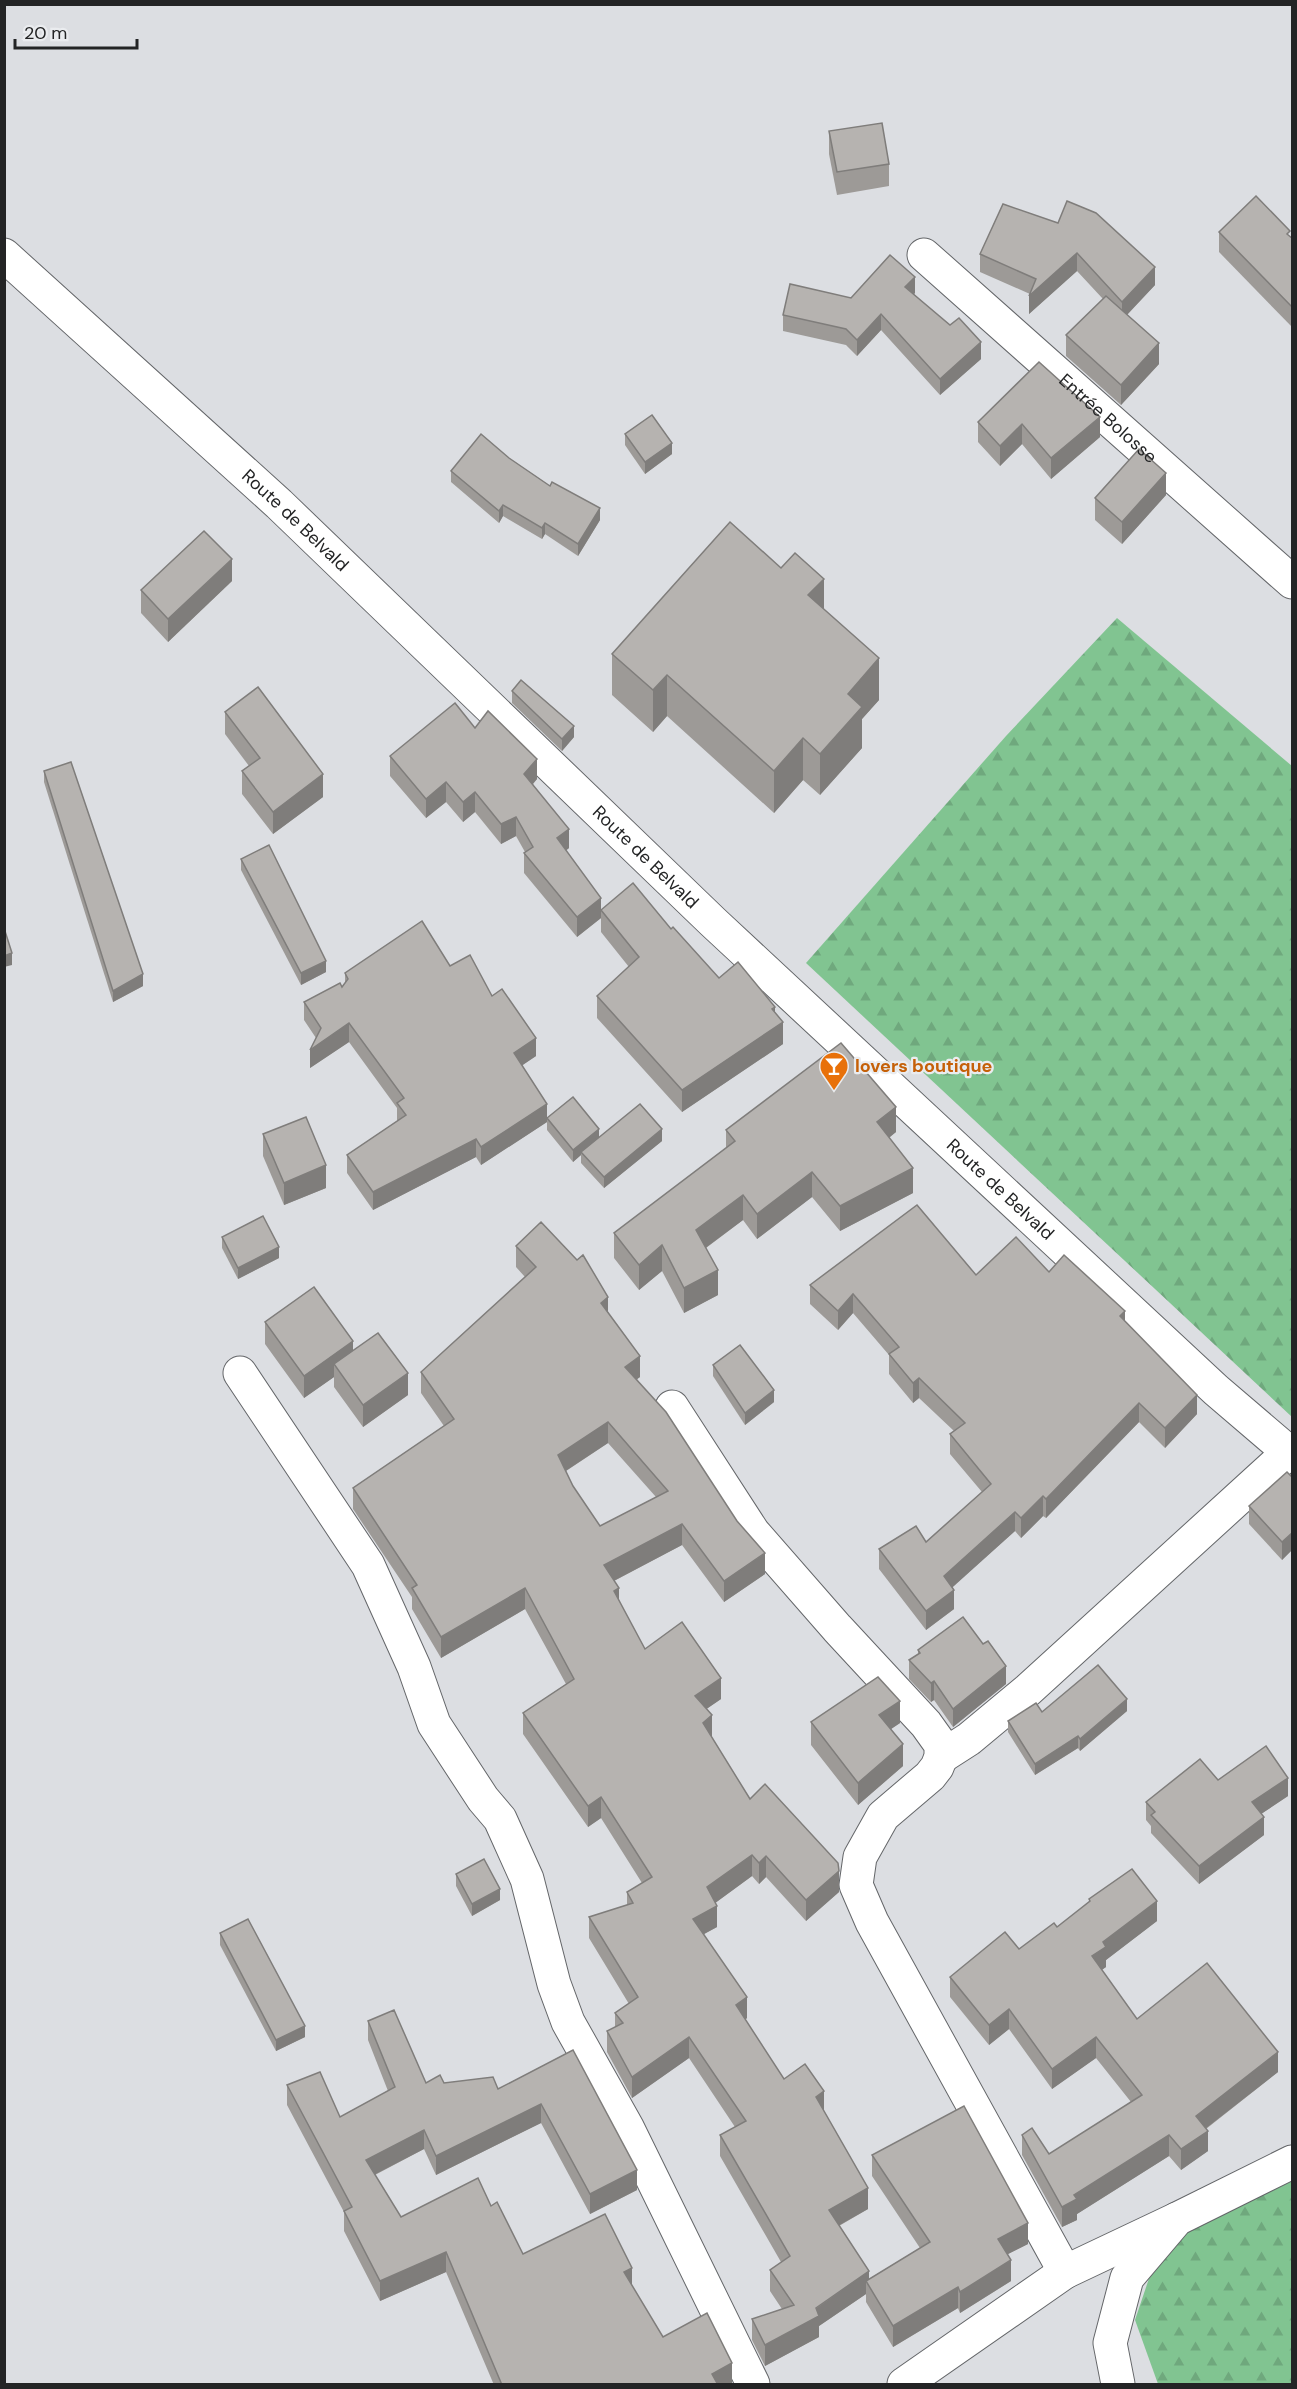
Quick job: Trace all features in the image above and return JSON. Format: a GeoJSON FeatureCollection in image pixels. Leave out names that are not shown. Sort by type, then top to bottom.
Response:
{"type":"FeatureCollection","features":[{"type":"Feature","properties":{"kind":"street","name":"Route de Belvald"},"geometry":{"type":"LineString","coordinates":[[4,255],[279,504],[713,922],[1216,1390],[1291,1454]]}},
{"type":"Feature","properties":{"kind":"street","name":"Entrée Bolosse"},"geometry":{"type":"LineString","coordinates":[[924,255],[1293,582]]}},
{"type":"Feature","properties":{"kind":"street"},"geometry":{"type":"LineString","coordinates":[[240,1373],[368,1565],[414,1667],[434,1724],[500,1820],[526,1879],[554,1984],[568,2022],[627,2127],[753,2385]]}},
{"type":"Feature","properties":{"kind":"street"},"geometry":{"type":"LineString","coordinates":[[672,1407],[753,1532],[837,1628],[926,1724],[941,1745],[941,1757]]}},
{"type":"Feature","properties":{"kind":"street"},"geometry":{"type":"LineString","coordinates":[[1065,2272],[872,1922],[856,1885],[860,1857],[883,1816],[930,1776],[941,1757],[969,1739],[1028,1690],[1291,1454]]}},
{"type":"Feature","properties":{"kind":"street"},"geometry":{"type":"LineString","coordinates":[[904,2385],[1065,2272],[1293,2162]]}},
{"type":"Feature","properties":{"kind":"street"},"geometry":{"type":"LineString","coordinates":[[1118,2385],[1110,2343],[1127,2278],[1177,2219]]}},
{"type":"Feature","properties":{"kind":"green space"},"geometry":{"type":"Polygon","coordinates":[[[1117,618],[1292,766],[1292,1417],[806,963],[1006,736],[1117,618]]]}},
{"type":"Feature","properties":{"kind":"green space"},"geometry":{"type":"Polygon","coordinates":[[[1292,2163],[1292,2384],[1158,2384],[1135,2320],[1168,2222],[1292,2163]]]}},
{"type":"Feature","properties":{"kind":"building"},"geometry":{"type":"Polygon","coordinates":[[[882,123],[889,164],[837,172],[829,131],[882,123]]]}},
{"type":"Feature","properties":{"kind":"building"},"geometry":{"type":"Polygon","coordinates":[[[1256,196],[1290,231],[1287,234],[1293,239],[1293,308],[1219,232],[1256,196]]]}},
{"type":"Feature","properties":{"kind":"building"},"geometry":{"type":"Polygon","coordinates":[[[1067,201],[1096,213],[1155,267],[1122,302],[1077,253],[1029,296],[1036,279],[980,254],[1003,204],[1058,223],[1067,201]]]}},
{"type":"Feature","properties":{"kind":"building"},"geometry":{"type":"Polygon","coordinates":[[[890,255],[915,277],[905,287],[950,325],[959,318],[981,342],[940,379],[881,314],[857,340],[846,329],[783,315],[790,284],[851,298],[890,255]]]}},
{"type":"Feature","properties":{"kind":"building"},"geometry":{"type":"Polygon","coordinates":[[[1106,296],[1159,343],[1121,385],[1066,335],[1106,296]]]}},
{"type":"Feature","properties":{"kind":"building"},"geometry":{"type":"Polygon","coordinates":[[[1039,362],[1100,417],[1051,458],[1022,424],[1000,446],[978,422],[1039,362]]]}},
{"type":"Feature","properties":{"kind":"building"},"geometry":{"type":"Polygon","coordinates":[[[652,415],[672,443],[645,462],[625,434],[652,415]]]}},
{"type":"Feature","properties":{"kind":"building"},"geometry":{"type":"Polygon","coordinates":[[[481,434],[509,458],[550,486],[552,482],[600,508],[578,544],[545,523],[542,528],[503,505],[499,511],[451,471],[481,434]]]}},
{"type":"Feature","properties":{"kind":"building"},"geometry":{"type":"Polygon","coordinates":[[[1139,449],[1166,473],[1122,522],[1095,498],[1139,449]]]}},
{"type":"Feature","properties":{"kind":"building"},"geometry":{"type":"Polygon","coordinates":[[[730,522],[781,568],[795,553],[824,579],[808,595],[879,658],[848,694],[862,707],[820,754],[803,738],[774,771],[667,675],[653,690],[612,654],[730,522]]]}},
{"type":"Feature","properties":{"kind":"building"},"geometry":{"type":"Polygon","coordinates":[[[204,531],[232,559],[168,619],[141,590],[204,531]]]}},
{"type":"Feature","properties":{"kind":"building"},"geometry":{"type":"Polygon","coordinates":[[[521,680],[574,726],[562,739],[512,691],[521,680]]]}},
{"type":"Feature","properties":{"kind":"building"},"geometry":{"type":"Polygon","coordinates":[[[258,687],[323,774],[273,812],[242,771],[260,758],[225,712],[258,687]]]}},
{"type":"Feature","properties":{"kind":"building"},"geometry":{"type":"Polygon","coordinates":[[[455,703],[475,728],[488,711],[537,759],[524,774],[569,829],[557,838],[601,898],[577,917],[524,853],[533,847],[516,817],[501,824],[475,792],[463,802],[446,782],[426,799],[390,756],[455,703]]]}},
{"type":"Feature","properties":{"kind":"building"},"geometry":{"type":"Polygon","coordinates":[[[71,762],[143,974],[113,991],[44,771],[71,762]]]}},
{"type":"Feature","properties":{"kind":"building"},"geometry":{"type":"Polygon","coordinates":[[[269,845],[326,961],[301,973],[241,859],[269,845]]]}},
{"type":"Feature","properties":{"kind":"building"},"geometry":{"type":"Polygon","coordinates":[[[633,883],[671,929],[673,927],[719,978],[738,962],[775,1007],[772,1009],[783,1022],[682,1090],[597,996],[639,957],[601,910],[633,883]]]}},
{"type":"Feature","properties":{"kind":"building"},"geometry":{"type":"Polygon","coordinates":[[[422,921],[450,966],[470,955],[492,996],[502,989],[536,1038],[514,1053],[547,1104],[481,1147],[476,1139],[373,1192],[347,1155],[406,1115],[397,1103],[404,1098],[349,1023],[310,1050],[321,1028],[304,1002],[340,983],[342,987],[348,979],[345,973],[422,921]]]}},
{"type":"Feature","properties":{"kind":"building"},"geometry":{"type":"Polygon","coordinates":[[[4,928],[12,953],[4,956],[4,928]]]}},
{"type":"Feature","properties":{"kind":"building"},"geometry":{"type":"Polygon","coordinates":[[[841,1043],[896,1107],[877,1122],[913,1168],[840,1206],[812,1172],[757,1214],[743,1195],[696,1230],[718,1270],[684,1288],[662,1245],[639,1265],[614,1233],[735,1141],[726,1130],[841,1043]]]}},
{"type":"Feature","properties":{"kind":"building"},"geometry":{"type":"Polygon","coordinates":[[[573,1097],[599,1129],[573,1150],[547,1118],[573,1097]]]}},
{"type":"Feature","properties":{"kind":"building"},"geometry":{"type":"Polygon","coordinates":[[[640,1104],[662,1129],[604,1177],[581,1152],[640,1104]]]}},
{"type":"Feature","properties":{"kind":"building"},"geometry":{"type":"Polygon","coordinates":[[[306,1117],[326,1165],[284,1183],[263,1134],[306,1117]]]}},
{"type":"Feature","properties":{"kind":"building"},"geometry":{"type":"Polygon","coordinates":[[[917,1205],[976,1275],[1016,1237],[1049,1272],[1064,1255],[1125,1311],[1120,1316],[1197,1395],[1165,1428],[1139,1403],[1046,1499],[1043,1496],[1021,1518],[1015,1512],[944,1576],[954,1590],[926,1611],[879,1549],[916,1526],[926,1542],[991,1484],[950,1434],[965,1423],[919,1378],[913,1383],[889,1354],[899,1347],[853,1294],[838,1311],[810,1285],[917,1205]]]}},
{"type":"Feature","properties":{"kind":"building"},"geometry":{"type":"Polygon","coordinates":[[[263,1216],[279,1247],[238,1268],[222,1237],[263,1216]]]}},
{"type":"Feature","properties":{"kind":"building"},"geometry":{"type":"Polygon","coordinates":[[[541,1222],[577,1260],[583,1255],[608,1297],[601,1303],[640,1356],[625,1367],[666,1412],[737,1521],[765,1553],[724,1581],[682,1524],[604,1565],[619,1588],[614,1591],[645,1649],[682,1622],[721,1678],[695,1696],[712,1715],[703,1723],[750,1799],[765,1784],[838,1863],[839,1871],[806,1900],[766,1856],[759,1863],[752,1855],[707,1887],[717,1906],[693,1919],[747,1997],[736,2005],[784,2079],[805,2064],[824,2091],[816,2097],[868,2188],[829,2210],[869,2271],[816,2308],[819,2316],[765,2345],[752,2319],[794,2305],[770,2270],[790,2256],[720,2135],[746,2121],[689,2037],[632,2077],[607,2031],[623,2023],[615,2013],[638,1997],[589,1917],[633,1903],[627,1892],[652,1877],[601,1797],[588,1806],[523,1713],[574,1679],[525,1588],[441,1637],[412,1588],[417,1585],[353,1488],[454,1419],[421,1372],[536,1267],[516,1246],[541,1222]],[[608,1422],[558,1455],[573,1486],[600,1526],[668,1491],[608,1422]]]}},
{"type":"Feature","properties":{"kind":"building"},"geometry":{"type":"Polygon","coordinates":[[[314,1287],[353,1341],[304,1376],[265,1322],[314,1287]]]}},
{"type":"Feature","properties":{"kind":"building"},"geometry":{"type":"Polygon","coordinates":[[[378,1333],[408,1373],[363,1405],[334,1364],[378,1333]]]}},
{"type":"Feature","properties":{"kind":"building"},"geometry":{"type":"Polygon","coordinates":[[[740,1345],[774,1390],[745,1413],[713,1365],[740,1345]]]}},
{"type":"Feature","properties":{"kind":"building"},"geometry":{"type":"Polygon","coordinates":[[[1287,1472],[1293,1478],[1293,1532],[1282,1542],[1249,1506],[1287,1472]]]}},
{"type":"Feature","properties":{"kind":"building"},"geometry":{"type":"Polygon","coordinates":[[[963,1617],[983,1644],[988,1641],[1006,1666],[953,1709],[934,1681],[931,1683],[909,1660],[920,1653],[918,1650],[963,1617]]]}},
{"type":"Feature","properties":{"kind":"building"},"geometry":{"type":"Polygon","coordinates":[[[1098,1665],[1127,1699],[1080,1739],[1078,1736],[1035,1764],[1008,1721],[1036,1703],[1042,1712],[1098,1665]]]}},
{"type":"Feature","properties":{"kind":"building"},"geometry":{"type":"Polygon","coordinates":[[[878,1677],[900,1701],[879,1715],[903,1744],[858,1783],[811,1722],[878,1677]]]}},
{"type":"Feature","properties":{"kind":"building"},"geometry":{"type":"Polygon","coordinates":[[[1266,1746],[1288,1778],[1252,1802],[1264,1817],[1199,1866],[1151,1815],[1155,1812],[1146,1802],[1200,1759],[1218,1780],[1266,1746]]]}},
{"type":"Feature","properties":{"kind":"building"},"geometry":{"type":"Polygon","coordinates":[[[484,1859],[500,1889],[472,1904],[456,1874],[484,1859]]]}},
{"type":"Feature","properties":{"kind":"building"},"geometry":{"type":"Polygon","coordinates":[[[1132,1869],[1157,1901],[1103,1942],[1106,1947],[1092,1956],[1137,2019],[1207,1963],[1278,2052],[1196,2116],[1208,2131],[1181,2149],[1169,2135],[1074,2195],[1077,2199],[1062,2207],[1022,2135],[1032,2128],[1049,2154],[1142,2095],[1096,2037],[1052,2069],[1009,2009],[989,2025],[950,1977],[1005,1932],[1019,1949],[1054,1923],[1057,1927],[1090,1901],[1089,1899],[1132,1869]]]}},
{"type":"Feature","properties":{"kind":"building"},"geometry":{"type":"Polygon","coordinates":[[[248,1919],[305,2026],[276,2040],[220,1933],[248,1919]]]}},
{"type":"Feature","properties":{"kind":"building"},"geometry":{"type":"Polygon","coordinates":[[[394,2010],[426,2083],[440,2075],[444,2083],[493,2077],[498,2089],[573,2050],[637,2170],[590,2194],[541,2104],[436,2156],[424,2130],[366,2160],[401,2217],[478,2178],[491,2206],[497,2202],[523,2254],[605,2214],[632,2268],[624,2272],[663,2337],[707,2313],[732,2363],[712,2374],[718,2385],[502,2385],[446,2252],[380,2281],[344,2211],[352,2207],[287,2085],[320,2072],[340,2117],[395,2087],[368,2021],[394,2010]]]}},
{"type":"Feature","properties":{"kind":"building"},"geometry":{"type":"Polygon","coordinates":[[[964,2106],[1028,2223],[998,2239],[1011,2260],[960,2292],[958,2287],[893,2326],[866,2281],[930,2242],[872,2155],[964,2106]]]}},
{"type":"Feature","properties":{"kind":"place","name":"lovers boutique"},"geometry":{"type":"Point","coordinates":[834,1092]}}]}
